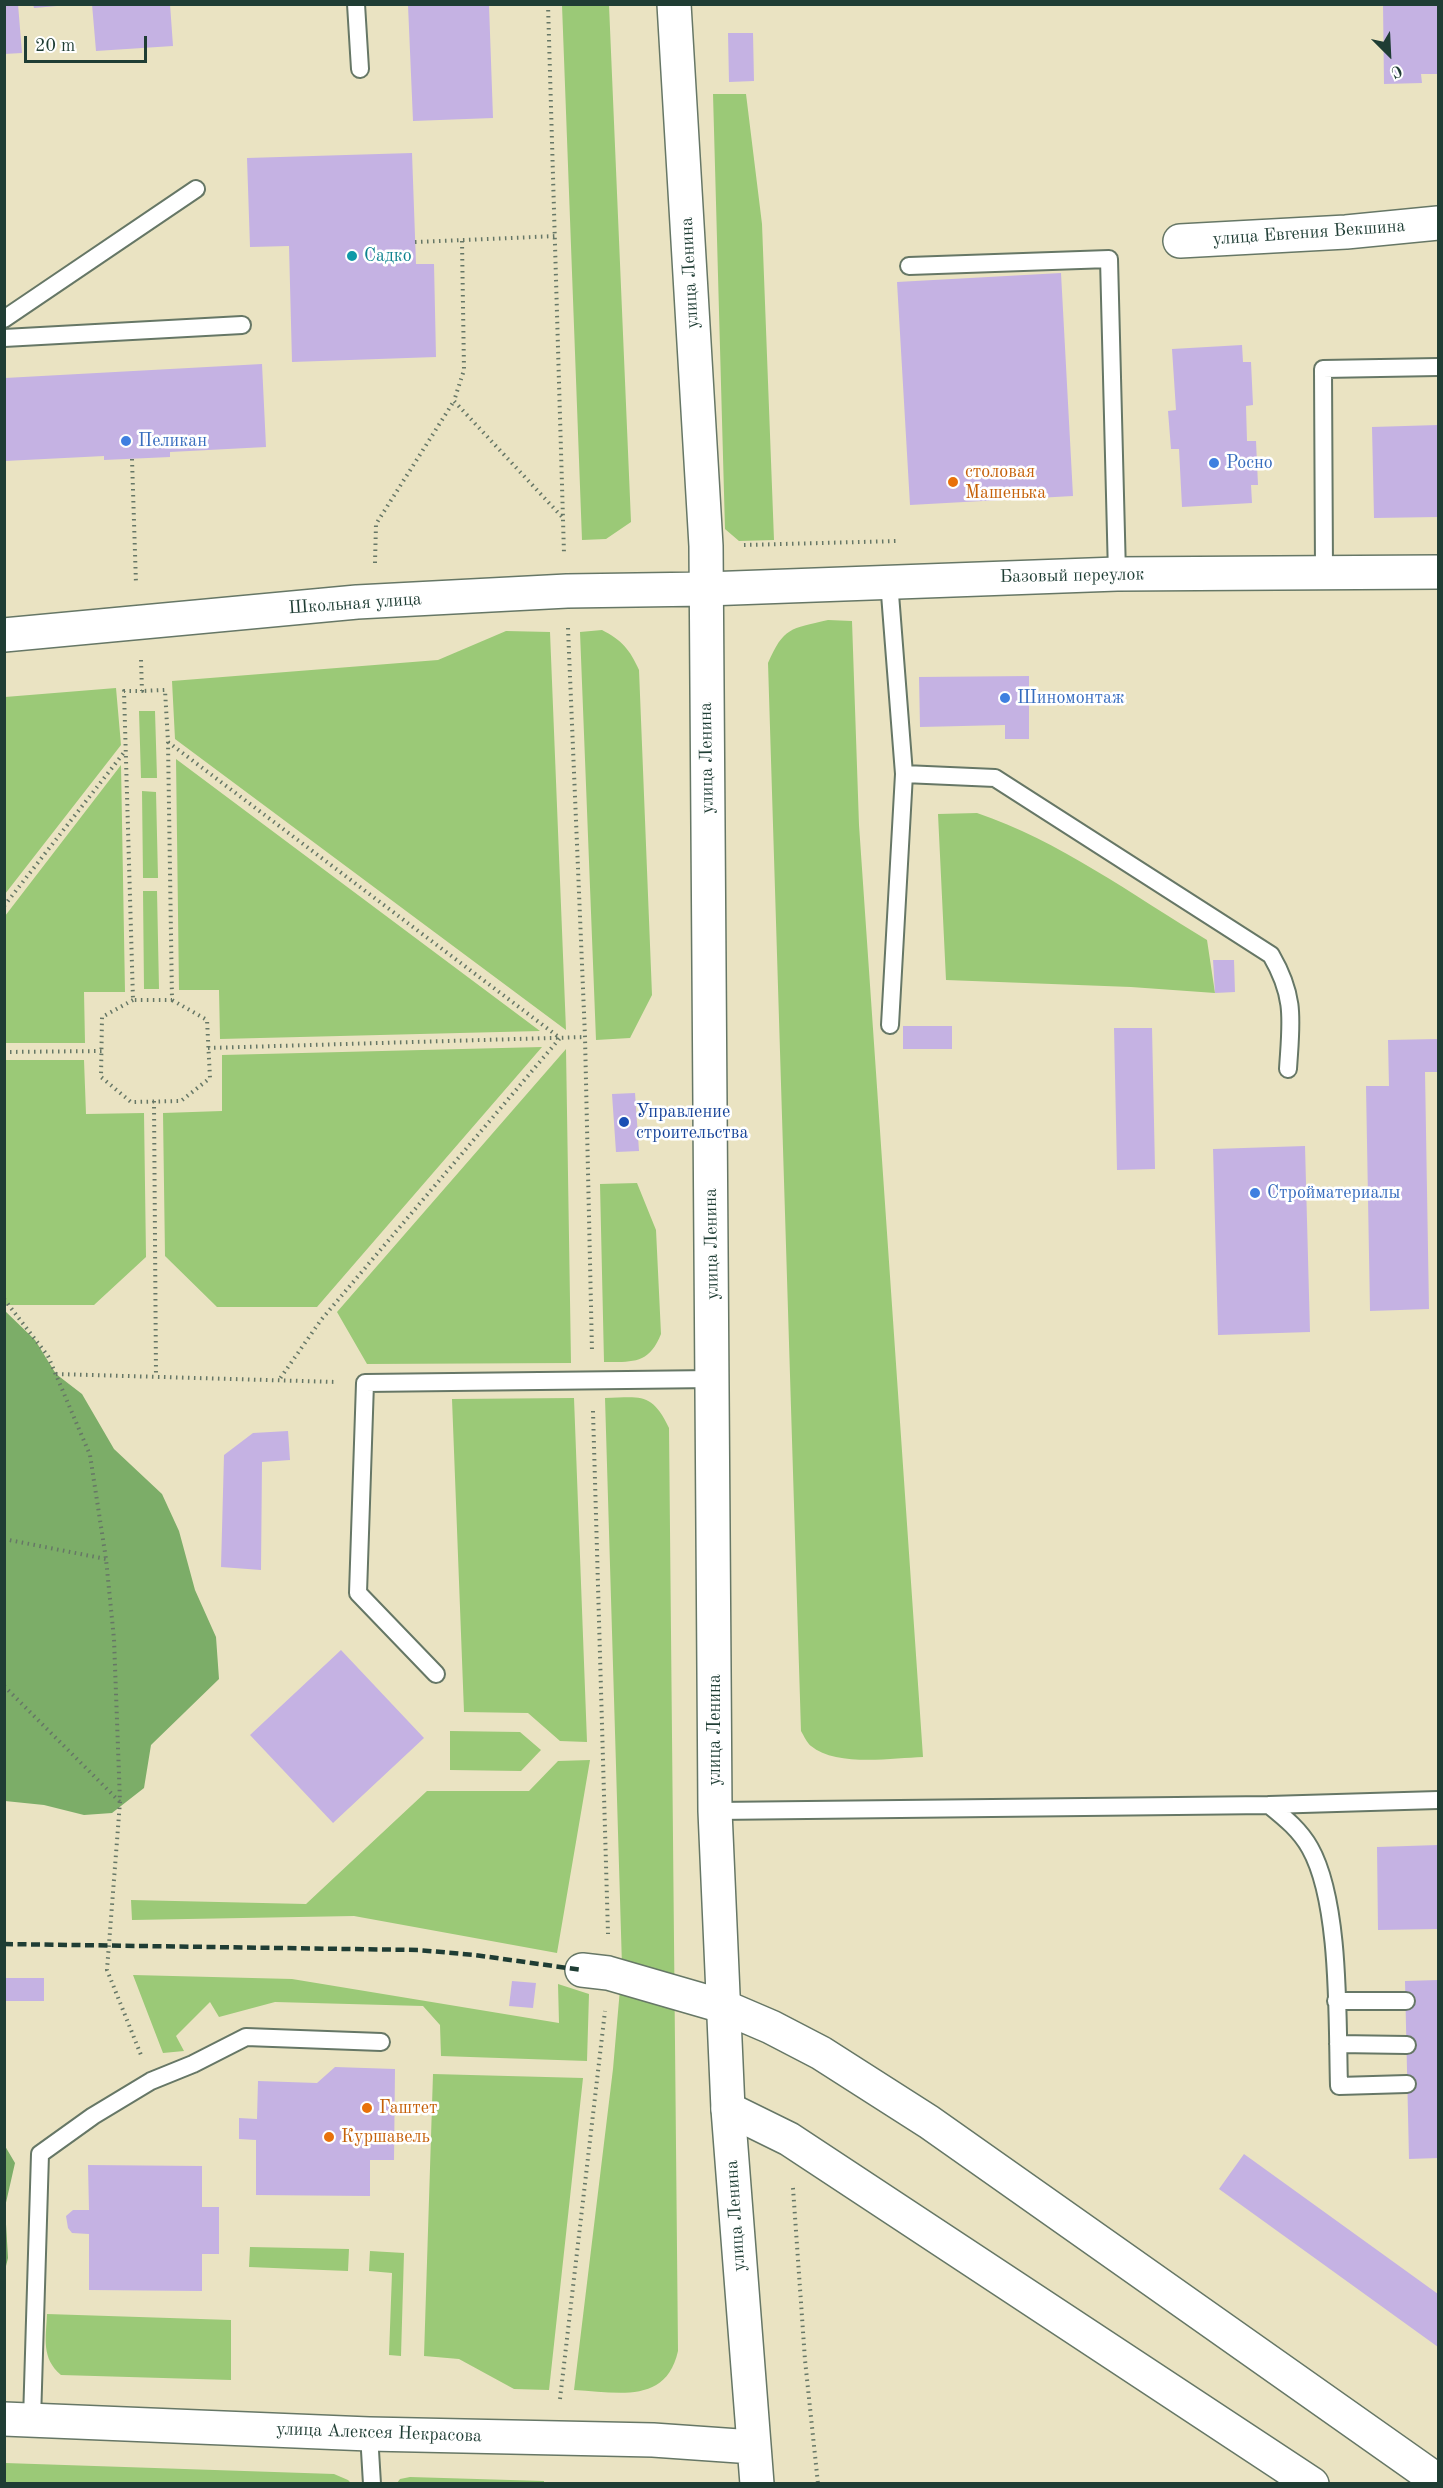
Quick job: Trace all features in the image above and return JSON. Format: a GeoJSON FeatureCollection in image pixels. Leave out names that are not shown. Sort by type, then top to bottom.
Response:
{"type":"FeatureCollection","features":[{"type":"Feature","properties":{"kind":"street","name":"улица Ленина"},"geometry":{"type":"LineString","coordinates":[[674,4],[705,534],[714,1379],[715,1811],[728,2109],[757,2484]]}},
{"type":"Feature","properties":{"kind":"street","name":"улица Евгения Векшина"},"geometry":{"type":"LineString","coordinates":[[1180,241],[1346,232],[1438,223]]}},
{"type":"Feature","properties":{"kind":"street","name":"Базовый переулок"},"geometry":{"type":"LineString","coordinates":[[706,589],[1117,574],[1258,575],[1324,572],[1438,572]]}},
{"type":"Feature","properties":{"kind":"street","name":"Школьная улица"},"geometry":{"type":"LineString","coordinates":[[4,635],[357,602],[567,591],[706,589]]}},
{"type":"Feature","properties":{"kind":"street"},"geometry":{"type":"LineString","coordinates":[[595,1972],[722,2006],[822,2053],[874,2085],[1438,2481]]}},
{"type":"Feature","properties":{"kind":"street"},"geometry":{"type":"LineString","coordinates":[[728,2109],[789,2139],[1312,2484]]}},
{"type":"Feature","properties":{"kind":"street","name":"улица Алексея Некрасова"},"geometry":{"type":"LineString","coordinates":[[18,2420],[369,2434],[653,2440],[753,2447]]}},
{"type":"Feature","properties":{"kind":"lane"},"geometry":{"type":"LineString","coordinates":[[356,4],[360,69]]}},
{"type":"Feature","properties":{"kind":"lane"},"geometry":{"type":"LineString","coordinates":[[4,319],[196,189]]}},
{"type":"Feature","properties":{"kind":"lane"},"geometry":{"type":"LineString","coordinates":[[909,266],[1109,259],[1117,574]]}},
{"type":"Feature","properties":{"kind":"lane"},"geometry":{"type":"LineString","coordinates":[[4,338],[242,325]]}},
{"type":"Feature","properties":{"kind":"lane"},"geometry":{"type":"LineString","coordinates":[[1324,572],[1323,369],[1438,367]]}},
{"type":"Feature","properties":{"kind":"lane"},"geometry":{"type":"LineString","coordinates":[[889,581],[904,774],[890,1025]]}},
{"type":"Feature","properties":{"kind":"lane"},"geometry":{"type":"LineString","coordinates":[[904,774],[995,778],[1271,955],[1284,977],[1290,999],[1288,1068]]}},
{"type":"Feature","properties":{"kind":"lane"},"geometry":{"type":"LineString","coordinates":[[436,1674],[358,1593],[364,1383],[714,1379]]}},
{"type":"Feature","properties":{"kind":"lane"},"geometry":{"type":"LineString","coordinates":[[715,1811],[1269,1805],[1438,1800]]}},
{"type":"Feature","properties":{"kind":"lane"},"geometry":{"type":"LineString","coordinates":[[1269,1805],[1294,1825],[1310,1848],[1321,1872],[1334,1947],[1339,2086],[1407,2084]]}},
{"type":"Feature","properties":{"kind":"lane"},"geometry":{"type":"LineString","coordinates":[[1336,2001],[1406,2001]]}},
{"type":"Feature","properties":{"kind":"lane"},"geometry":{"type":"LineString","coordinates":[[18,2420],[40,2154],[93,2116],[151,2081],[193,2064],[246,2037],[381,2042]]}},
{"type":"Feature","properties":{"kind":"lane"},"geometry":{"type":"LineString","coordinates":[[1338,2044],[1407,2045]]}},
{"type":"Feature","properties":{"kind":"lane"},"geometry":{"type":"LineString","coordinates":[[369,2434],[372,2484]]}},
{"type":"Feature","properties":{"kind":"path"},"geometry":{"type":"LineString","coordinates":[[548,4],[557,236],[564,555],[585,1037],[592,1382],[595,1972],[600,2067],[555,2439]]}},
{"type":"Feature","properties":{"kind":"path"},"geometry":{"type":"LineString","coordinates":[[415,242],[557,236]]}},
{"type":"Feature","properties":{"kind":"path"},"geometry":{"type":"LineString","coordinates":[[363,564],[375,563],[376,524],[454,401],[464,370],[462,241]]}},
{"type":"Feature","properties":{"kind":"path"},"geometry":{"type":"LineString","coordinates":[[454,401],[565,519]]}},
{"type":"Feature","properties":{"kind":"path"},"geometry":{"type":"LineString","coordinates":[[553,555],[564,555]]}},
{"type":"Feature","properties":{"kind":"path"},"geometry":{"type":"LineString","coordinates":[[125,585],[136,584]]}},
{"type":"Feature","properties":{"kind":"path"},"geometry":{"type":"LineString","coordinates":[[142,691],[165,690],[168,742],[172,1000]]}},
{"type":"Feature","properties":{"kind":"path"},"geometry":{"type":"LineString","coordinates":[[124,691],[133,1000]]}},
{"type":"Feature","properties":{"kind":"path"},"geometry":{"type":"LineString","coordinates":[[168,742],[560,1038]]}},
{"type":"Feature","properties":{"kind":"path"},"geometry":{"type":"LineString","coordinates":[[4,906],[126,749]]}},
{"type":"Feature","properties":{"kind":"path"},"geometry":{"type":"LineString","coordinates":[[133,1000],[172,1000],[207,1020],[210,1078],[181,1101],[130,1102],[101,1077],[102,1017],[133,1000]]}},
{"type":"Feature","properties":{"kind":"path"},"geometry":{"type":"LineString","coordinates":[[208,1048],[585,1037]]}},
{"type":"Feature","properties":{"kind":"path"},"geometry":{"type":"LineString","coordinates":[[279,1380],[321,1320],[560,1038]]}},
{"type":"Feature","properties":{"kind":"path"},"geometry":{"type":"LineString","coordinates":[[4,1052],[102,1051]]}},
{"type":"Feature","properties":{"kind":"path"},"geometry":{"type":"LineString","coordinates":[[154,1101],[156,1377]]}},
{"type":"Feature","properties":{"kind":"path"},"geometry":{"type":"LineString","coordinates":[[4,1299],[48,1356],[90,1455],[106,1560],[114,1639],[120,1802],[107,1970],[151,2081]]}},
{"type":"Feature","properties":{"kind":"path"},"geometry":{"type":"LineString","coordinates":[[56,1374],[364,1383]]}},
{"type":"Feature","properties":{"kind":"path"},"geometry":{"type":"LineString","coordinates":[[4,1539],[106,1560]]}},
{"type":"Feature","properties":{"kind":"path"},"geometry":{"type":"LineString","coordinates":[[4,1686],[120,1802]]}},
{"type":"Feature","properties":{"kind":"path"},"geometry":{"type":"LineString","coordinates":[[789,2139],[805,2360],[818,2484]]}},
{"type":"Feature","properties":{"kind":"green space"},"geometry":{"type":"Polygon","coordinates":[[[562,5],[609,5],[631,522],[606,539],[582,540],[562,5]]]}},
{"type":"Feature","properties":{"kind":"green space"},"geometry":{"type":"Polygon","coordinates":[[[713,94],[746,94],[762,224],[774,540],[739,541],[725,529],[713,94]]]}},
{"type":"Feature","properties":{"kind":"green space"},"geometry":{"type":"Polygon","coordinates":[[[828,620],[852,621],[859,825],[923,1757],[865,1760],[835,1757],[811,1746],[801,1731],[768,663],[779,642],[790,631],[828,620]]]}},
{"type":"Feature","properties":{"kind":"green space"},"geometry":{"type":"Polygon","coordinates":[[[602,630],[625,646],[639,670],[652,995],[630,1038],[596,1040],[580,632],[602,630]]]}},
{"type":"Feature","properties":{"kind":"green space"},"geometry":{"type":"Polygon","coordinates":[[[506,631],[550,632],[566,1030],[175,739],[172,681],[438,660],[506,631]]]}},
{"type":"Feature","properties":{"kind":"green space"},"geometry":{"type":"Polygon","coordinates":[[[116,688],[121,745],[5,894],[5,697],[116,688]]]}},
{"type":"Feature","properties":{"kind":"green space"},"geometry":{"type":"Polygon","coordinates":[[[139,711],[155,711],[157,778],[141,778],[139,711]]]}},
{"type":"Feature","properties":{"kind":"green space"},"geometry":{"type":"Polygon","coordinates":[[[176,759],[540,1031],[220,1039],[219,990],[179,990],[176,759]]]}},
{"type":"Feature","properties":{"kind":"green space"},"geometry":{"type":"Polygon","coordinates":[[[121,765],[125,992],[84,992],[85,1043],[5,1043],[5,916],[121,765]]]}},
{"type":"Feature","properties":{"kind":"green space"},"geometry":{"type":"Polygon","coordinates":[[[142,791],[156,792],[158,878],[143,878],[142,791]]]}},
{"type":"Feature","properties":{"kind":"green space"},"geometry":{"type":"Polygon","coordinates":[[[977,813],[1007,824],[1066,853],[1207,940],[1215,993],[1131,987],[946,980],[938,814],[977,813]]]}},
{"type":"Feature","properties":{"kind":"green space"},"geometry":{"type":"Polygon","coordinates":[[[143,891],[157,891],[159,989],[144,989],[143,891]]]}},
{"type":"Feature","properties":{"kind":"green space"},"geometry":{"type":"Polygon","coordinates":[[[542,1047],[317,1307],[217,1307],[165,1256],[163,1113],[222,1111],[222,1055],[542,1047]]]}},
{"type":"Feature","properties":{"kind":"green space"},"geometry":{"type":"Polygon","coordinates":[[[566,1049],[571,1363],[367,1364],[337,1312],[566,1049]]]}},
{"type":"Feature","properties":{"kind":"green space"},"geometry":{"type":"Polygon","coordinates":[[[5,1060],[84,1060],[86,1114],[144,1113],[146,1257],[94,1305],[5,1305],[5,1060]]]}},
{"type":"Feature","properties":{"kind":"green space"},"geometry":{"type":"Polygon","coordinates":[[[637,1183],[656,1230],[661,1334],[651,1351],[639,1359],[604,1362],[600,1184],[637,1183]]]}},
{"type":"Feature","properties":{"kind":"green space"},"geometry":{"type":"Polygon","coordinates":[[[4,1310],[35,1340],[56,1374],[82,1394],[114,1449],[162,1494],[179,1531],[195,1590],[216,1637],[219,1679],[151,1745],[144,1788],[112,1813],[84,1815],[44,1805],[5,1801],[4,1310]]]}},
{"type":"Feature","properties":{"kind":"green space"},"geometry":{"type":"Polygon","coordinates":[[[628,1397],[651,1402],[663,1416],[669,1428],[678,2351],[672,2368],[663,2380],[651,2388],[623,2393],[574,2390],[613,2069],[622,1966],[605,1398],[628,1397]]]}},
{"type":"Feature","properties":{"kind":"green space"},"geometry":{"type":"Polygon","coordinates":[[[574,1398],[587,1742],[560,1741],[528,1713],[464,1712],[452,1399],[574,1398]]]}},
{"type":"Feature","properties":{"kind":"green space"},"geometry":{"type":"Polygon","coordinates":[[[450,1731],[520,1732],[541,1750],[521,1771],[450,1770],[450,1731]]]}},
{"type":"Feature","properties":{"kind":"green space"},"geometry":{"type":"Polygon","coordinates":[[[590,1760],[557,1953],[354,1916],[132,1920],[131,1900],[306,1904],[427,1791],[529,1791],[558,1761],[590,1760]]]}},
{"type":"Feature","properties":{"kind":"green space"},"geometry":{"type":"Polygon","coordinates":[[[133,1975],[292,1979],[559,2023],[558,1984],[589,1994],[587,2061],[441,2056],[440,2025],[423,2006],[275,2002],[219,2017],[210,2002],[176,2036],[184,2051],[163,2053],[133,1975]]]}},
{"type":"Feature","properties":{"kind":"green space"},"geometry":{"type":"Polygon","coordinates":[[[433,2074],[583,2078],[549,2390],[514,2389],[459,2359],[424,2356],[433,2074]]]}},
{"type":"Feature","properties":{"kind":"green space"},"geometry":{"type":"Polygon","coordinates":[[[5,2146],[15,2163],[5,2207],[5,2146]]]}},
{"type":"Feature","properties":{"kind":"green space"},"geometry":{"type":"Polygon","coordinates":[[[5,2207],[8,2258],[5,2270],[5,2207]]]}},
{"type":"Feature","properties":{"kind":"green space"},"geometry":{"type":"Polygon","coordinates":[[[250,2247],[349,2249],[348,2271],[249,2267],[250,2247]]]}},
{"type":"Feature","properties":{"kind":"green space"},"geometry":{"type":"Polygon","coordinates":[[[370,2251],[404,2253],[401,2356],[389,2355],[392,2273],[369,2271],[370,2251]]]}},
{"type":"Feature","properties":{"kind":"green space"},"geometry":{"type":"Polygon","coordinates":[[[47,2314],[231,2320],[231,2380],[61,2375],[50,2362],[46,2347],[47,2314]]]}},
{"type":"Feature","properties":{"kind":"green space"},"geometry":{"type":"Polygon","coordinates":[[[5,2463],[334,2474],[351,2483],[5,2483],[5,2463]]]}},
{"type":"Feature","properties":{"kind":"green space"},"geometry":{"type":"Polygon","coordinates":[[[410,2477],[544,2481],[544,2483],[397,2483],[400,2479],[410,2477]]]}},
{"type":"Feature","properties":{"kind":"building"},"geometry":{"type":"Polygon","coordinates":[[[4,4],[18,4],[22,53],[4,54],[4,4]]]}},
{"type":"Feature","properties":{"kind":"building"},"geometry":{"type":"Polygon","coordinates":[[[33,4],[57,4],[57,6],[34,8],[33,4]]]}},
{"type":"Feature","properties":{"kind":"building"},"geometry":{"type":"Polygon","coordinates":[[[92,4],[170,4],[173,46],[96,51],[92,4]]]}},
{"type":"Feature","properties":{"kind":"building"},"geometry":{"type":"Polygon","coordinates":[[[1383,4],[1438,4],[1438,74],[1421,74],[1422,83],[1384,84],[1383,4]]]}},
{"type":"Feature","properties":{"kind":"building"},"geometry":{"type":"Polygon","coordinates":[[[408,5],[489,5],[493,118],[413,121],[408,5]]]}},
{"type":"Feature","properties":{"kind":"building"},"geometry":{"type":"Polygon","coordinates":[[[728,33],[753,33],[754,81],[729,82],[728,33]]]}},
{"type":"Feature","properties":{"kind":"building","name":"Садко"},"geometry":{"type":"Polygon","coordinates":[[[412,153],[416,264],[434,264],[436,357],[292,362],[289,246],[250,247],[247,158],[412,153]]]}},
{"type":"Feature","properties":{"kind":"building"},"geometry":{"type":"Polygon","coordinates":[[[1061,273],[1073,496],[910,505],[897,282],[1061,273]]]}},
{"type":"Feature","properties":{"kind":"building"},"geometry":{"type":"Polygon","coordinates":[[[1242,345],[1243,362],[1251,362],[1253,405],[1246,406],[1247,441],[1256,441],[1258,485],[1251,485],[1252,503],[1182,507],[1179,449],[1171,449],[1168,411],[1176,410],[1172,349],[1242,345]]]}},
{"type":"Feature","properties":{"kind":"building"},"geometry":{"type":"Polygon","coordinates":[[[262,364],[266,447],[170,452],[170,457],[104,460],[104,456],[5,461],[5,378],[262,364]]]}},
{"type":"Feature","properties":{"kind":"building"},"geometry":{"type":"Polygon","coordinates":[[[1438,425],[1438,517],[1374,518],[1372,427],[1438,425]]]}},
{"type":"Feature","properties":{"kind":"building"},"geometry":{"type":"Polygon","coordinates":[[[1029,676],[1029,739],[1005,739],[1005,725],[920,727],[919,677],[1029,676]]]}},
{"type":"Feature","properties":{"kind":"building"},"geometry":{"type":"Polygon","coordinates":[[[1213,960],[1234,960],[1235,992],[1215,993],[1213,960]]]}},
{"type":"Feature","properties":{"kind":"building"},"geometry":{"type":"Polygon","coordinates":[[[903,1026],[952,1026],[952,1049],[903,1049],[903,1026]]]}},
{"type":"Feature","properties":{"kind":"building"},"geometry":{"type":"Polygon","coordinates":[[[1114,1028],[1152,1028],[1155,1169],[1117,1170],[1114,1028]]]}},
{"type":"Feature","properties":{"kind":"building"},"geometry":{"type":"Polygon","coordinates":[[[1438,1039],[1438,1072],[1425,1072],[1429,1309],[1370,1311],[1366,1086],[1389,1086],[1388,1040],[1438,1039]]]}},
{"type":"Feature","properties":{"kind":"building"},"geometry":{"type":"Polygon","coordinates":[[[635,1093],[639,1151],[616,1152],[612,1094],[635,1093]]]}},
{"type":"Feature","properties":{"kind":"building"},"geometry":{"type":"Polygon","coordinates":[[[1305,1146],[1310,1332],[1218,1335],[1213,1149],[1305,1146]]]}},
{"type":"Feature","properties":{"kind":"building"},"geometry":{"type":"Polygon","coordinates":[[[288,1431],[290,1460],[262,1462],[261,1570],[221,1567],[224,1455],[253,1433],[288,1431]]]}},
{"type":"Feature","properties":{"kind":"building"},"geometry":{"type":"Polygon","coordinates":[[[341,1650],[424,1738],[333,1823],[250,1735],[341,1650]]]}},
{"type":"Feature","properties":{"kind":"building"},"geometry":{"type":"Polygon","coordinates":[[[1438,1845],[1438,1929],[1378,1930],[1377,1847],[1438,1845]]]}},
{"type":"Feature","properties":{"kind":"building"},"geometry":{"type":"Polygon","coordinates":[[[4,1978],[44,1978],[44,2001],[4,2001],[4,1978]]]}},
{"type":"Feature","properties":{"kind":"building"},"geometry":{"type":"Polygon","coordinates":[[[1438,1980],[1438,2158],[1409,2159],[1405,1981],[1438,1980]]]}},
{"type":"Feature","properties":{"kind":"building"},"geometry":{"type":"Polygon","coordinates":[[[512,1981],[536,1983],[533,2008],[509,2006],[512,1981]]]}},
{"type":"Feature","properties":{"kind":"building"},"geometry":{"type":"Polygon","coordinates":[[[335,2067],[395,2069],[394,2160],[370,2160],[370,2196],[256,2195],[256,2140],[239,2139],[239,2118],[257,2119],[258,2081],[317,2083],[335,2067]]]}},
{"type":"Feature","properties":{"kind":"building"},"geometry":{"type":"Polygon","coordinates":[[[1244,2154],[1438,2294],[1438,2347],[1219,2189],[1244,2154]]]}},
{"type":"Feature","properties":{"kind":"building"},"geometry":{"type":"Polygon","coordinates":[[[88,2165],[202,2166],[202,2207],[219,2207],[219,2254],[202,2254],[202,2291],[89,2290],[89,2234],[72,2233],[68,2228],[66,2216],[73,2210],[89,2210],[88,2165]]]}},
{"type":"Feature","properties":{"kind":"railway"},"geometry":{"type":"LineString","coordinates":[[4,1944],[418,1950],[475,1955],[582,1970]]}},
{"type":"Feature","properties":{"kind":"place","name":"Садко"},"geometry":{"type":"Point","coordinates":[352,256]}},
{"type":"Feature","properties":{"kind":"place","name":"Пеликан"},"geometry":{"type":"Point","coordinates":[126,441]}},
{"type":"Feature","properties":{"kind":"place","name":"Росно"},"geometry":{"type":"Point","coordinates":[1214,463]}},
{"type":"Feature","properties":{"kind":"place","name":"cтоловая Машенька"},"geometry":{"type":"Point","coordinates":[953,482]}},
{"type":"Feature","properties":{"kind":"place","name":"Шиномонтаж"},"geometry":{"type":"Point","coordinates":[1005,698]}},
{"type":"Feature","properties":{"kind":"place","name":"Управление строительства"},"geometry":{"type":"Point","coordinates":[624,1122]}},
{"type":"Feature","properties":{"kind":"place","name":"Стройматериалы"},"geometry":{"type":"Point","coordinates":[1255,1193]}},
{"type":"Feature","properties":{"kind":"place","name":"Гаштет"},"geometry":{"type":"Point","coordinates":[367,2108]}},
{"type":"Feature","properties":{"kind":"place","name":"Куршавель"},"geometry":{"type":"Point","coordinates":[329,2137]}}]}
